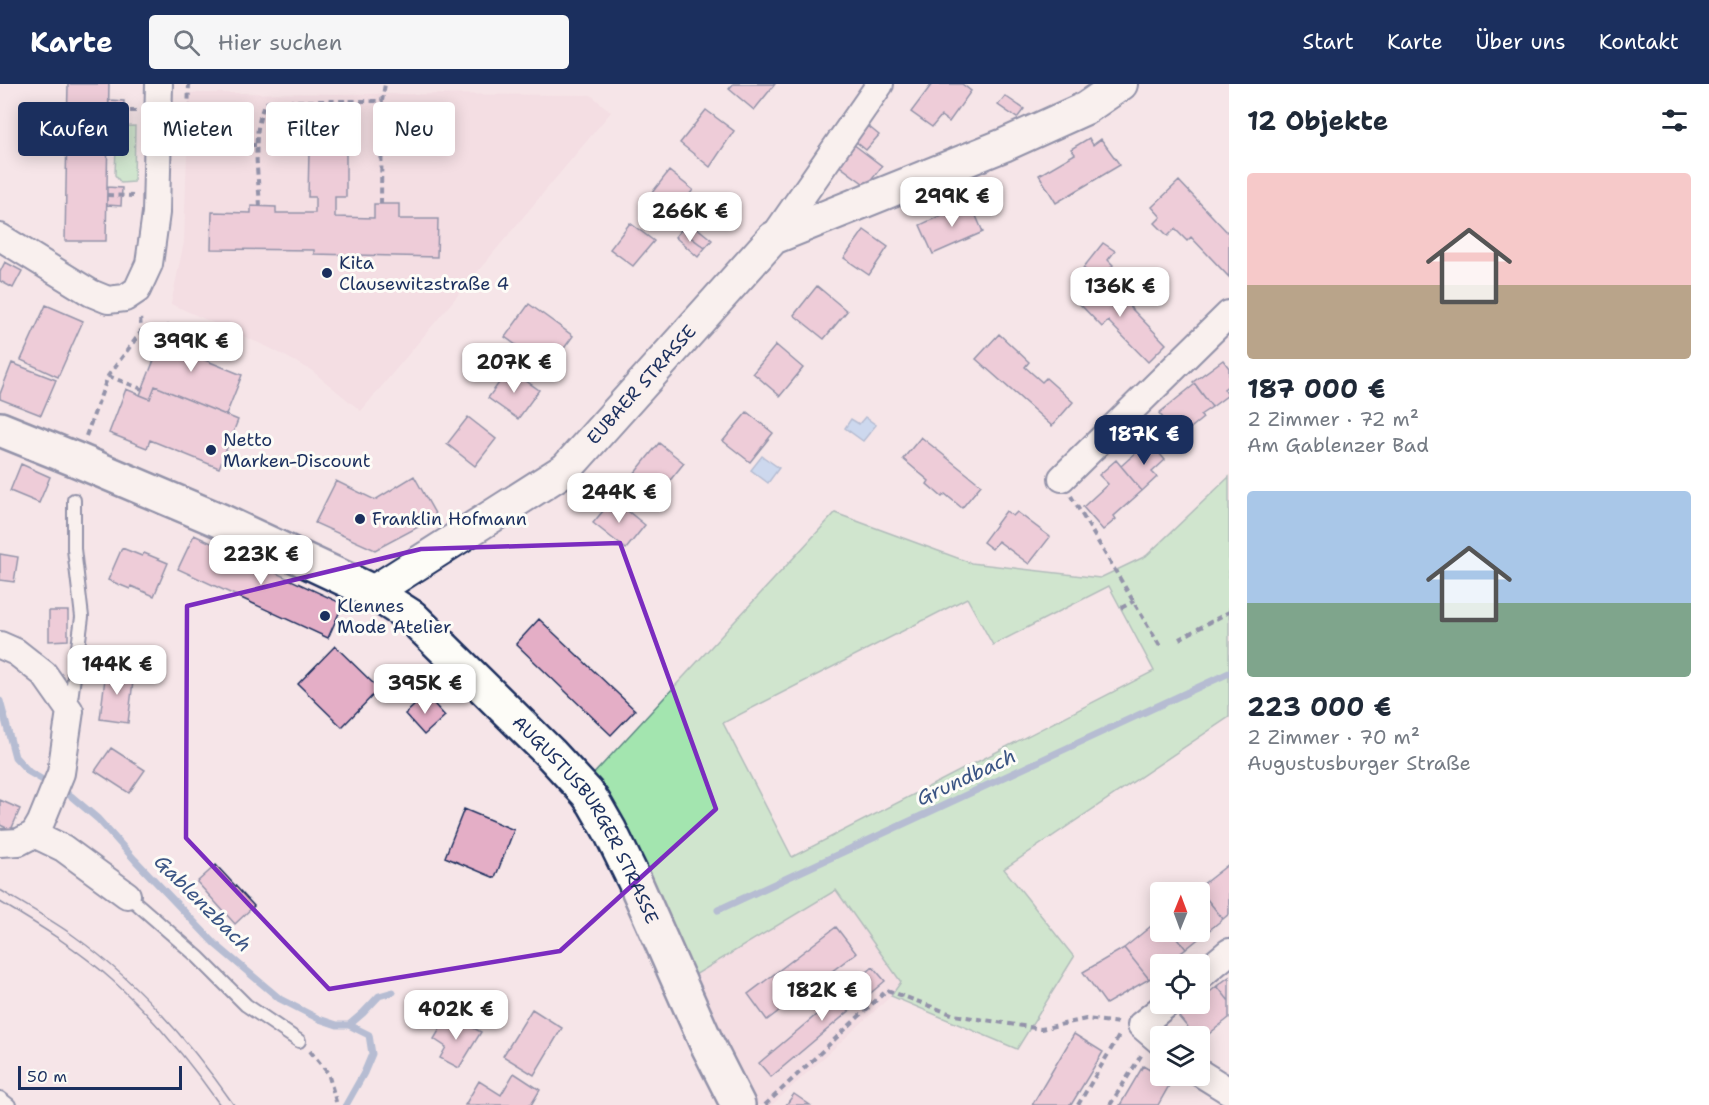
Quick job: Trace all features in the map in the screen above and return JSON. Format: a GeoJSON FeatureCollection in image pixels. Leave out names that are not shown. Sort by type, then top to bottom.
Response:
{"type":"FeatureCollection","features":[{"type":"Feature","properties":{"kind":"main road","name":"AUGUSTUSBURGER STRASSE"},"geometry":{"type":"LineString","coordinates":[[0,429],[202,512],[373,592],[418,623],[550,753],[587,793],[615,841],[650,913],[706,1042],[738,1105]]}},
{"type":"Feature","properties":{"kind":"street"},"geometry":{"type":"LineString","coordinates":[[0,237],[91,293],[108,300],[125,298],[137,290],[149,264],[156,213],[159,84]]}},
{"type":"Feature","properties":{"kind":"street","name":"EUBAER STRASSE"},"geometry":{"type":"LineString","coordinates":[[373,592],[566,469],[773,238],[880,84]]}},
{"type":"Feature","properties":{"kind":"street","name":"EUBAER STRASSE"},"geometry":{"type":"LineString","coordinates":[[773,238],[1004,145],[1086,108],[1121,84]]}},
{"type":"Feature","properties":{"kind":"street"},"geometry":{"type":"LineString","coordinates":[[1062,478],[1229,314]]}},
{"type":"Feature","properties":{"kind":"street"},"geometry":{"type":"LineString","coordinates":[[0,645],[16,652],[45,674],[70,711],[61,773],[34,834],[20,842],[0,843]]}},
{"type":"Feature","properties":{"kind":"street"},"geometry":{"type":"LineString","coordinates":[[34,834],[63,848],[127,896]]}},
{"type":"Feature","properties":{"kind":"street"},"geometry":{"type":"LineString","coordinates":[[1210,968],[1229,952]]}},
{"type":"Feature","properties":{"kind":"street"},"geometry":{"type":"LineString","coordinates":[[1130,1031],[1153,1014]]}},
{"type":"Feature","properties":{"kind":"street"},"geometry":{"type":"LineString","coordinates":[[1130,1031],[1150,1037]]}},
{"type":"Feature","properties":{"kind":"street"},"geometry":{"type":"LineString","coordinates":[[1210,1079],[1229,1091]]}},
{"type":"Feature","properties":{"kind":"lane"},"geometry":{"type":"LineString","coordinates":[[70,711],[82,617],[74,549],[74,500]]}},
{"type":"Feature","properties":{"kind":"lane"},"geometry":{"type":"LineString","coordinates":[[127,896],[198,957],[246,1005],[299,1041]]}},
{"type":"Feature","properties":{"kind":"lane"},"geometry":{"type":"LineString","coordinates":[[0,1098],[9,1105]]}},
{"type":"Feature","properties":{"kind":"path"},"geometry":{"type":"LineString","coordinates":[[381,204],[382,101],[386,84]]}},
{"type":"Feature","properties":{"kind":"path"},"geometry":{"type":"LineString","coordinates":[[260,206],[257,145],[260,115],[265,103],[275,101],[382,101]]}},
{"type":"Feature","properties":{"kind":"path"},"geometry":{"type":"LineString","coordinates":[[77,460],[108,376],[141,332],[137,290]]}},
{"type":"Feature","properties":{"kind":"path"},"geometry":{"type":"LineString","coordinates":[[108,376],[142,389]]}},
{"type":"Feature","properties":{"kind":"path"},"geometry":{"type":"LineString","coordinates":[[1078,509],[1161,648]]}},
{"type":"Feature","properties":{"kind":"path"},"geometry":{"type":"LineString","coordinates":[[1121,608],[1134,601]]}},
{"type":"Feature","properties":{"kind":"path"},"geometry":{"type":"LineString","coordinates":[[1179,639],[1229,612]]}},
{"type":"Feature","properties":{"kind":"path"},"geometry":{"type":"LineString","coordinates":[[765,1105],[887,990],[954,1015],[1041,1029],[1086,1018],[1130,1031],[1078,1105]]}},
{"type":"Feature","properties":{"kind":"path"},"geometry":{"type":"LineString","coordinates":[[299,1041],[315,1055],[328,1073],[338,1105]]}},
{"type":"Feature","properties":{"kind":"path"},"geometry":{"type":"LineString","coordinates":[[1110,1105],[1137,1062]]}},
{"type":"Feature","properties":{"kind":"highlighted area"},"geometry":{"type":"Polygon","coordinates":[[[620,543],[716,809],[560,951],[329,989],[186,838],[187,606],[421,549],[620,543]]]}},
{"type":"Feature","properties":{"kind":"shaded area","name":"Kita Clausewitzstraße 4"},"geometry":{"type":"Polygon","coordinates":[[[189,93],[591,95],[611,112],[361,411],[311,370],[270,348],[171,304],[184,242],[187,156],[254,156],[254,102],[189,102],[189,93]]]}},
{"type":"Feature","properties":{"kind":"shaded area"},"geometry":{"type":"Polygon","coordinates":[[[836,889],[901,983],[891,996],[772,1105],[748,1105],[685,981],[836,889]]]}},
{"type":"Feature","properties":{"kind":"green space"},"geometry":{"type":"Polygon","coordinates":[[[129,126],[135,126],[134,182],[121,183],[115,175],[116,156],[129,156],[129,126]]]}},
{"type":"Feature","properties":{"kind":"green space"},"geometry":{"type":"Polygon","coordinates":[[[1229,477],[1229,717],[1004,869],[1074,957],[1017,1049],[891,996],[901,982],[836,890],[685,981],[590,778],[835,513],[971,563],[1100,578],[1146,556],[1229,477]],[[1109,586],[993,645],[967,598],[723,723],[792,857],[1154,671],[1109,586]]]}},
{"type":"Feature","properties":{"kind":"water"},"geometry":{"type":"Polygon","coordinates":[[[865,417],[876,425],[863,441],[845,428],[851,419],[859,424],[865,417]]]}},
{"type":"Feature","properties":{"kind":"water"},"geometry":{"type":"Polygon","coordinates":[[[762,456],[779,468],[768,483],[751,470],[762,456]]]}},
{"type":"Feature","properties":{"kind":"building"},"geometry":{"type":"Polygon","coordinates":[[[68,84],[109,84],[109,102],[68,102],[68,84]]]}},
{"type":"Feature","properties":{"kind":"building"},"geometry":{"type":"Polygon","coordinates":[[[733,84],[775,84],[754,110],[729,89],[733,84]]]}},
{"type":"Feature","properties":{"kind":"building"},"geometry":{"type":"Polygon","coordinates":[[[932,84],[962,84],[971,91],[949,122],[941,116],[932,127],[911,112],[932,84]]]}},
{"type":"Feature","properties":{"kind":"building"},"geometry":{"type":"Polygon","coordinates":[[[1005,96],[1024,109],[1017,118],[998,105],[1005,96]]]}},
{"type":"Feature","properties":{"kind":"building"},"geometry":{"type":"Polygon","coordinates":[[[109,100],[124,101],[124,102],[109,102],[109,100]]]}},
{"type":"Feature","properties":{"kind":"building"},"geometry":{"type":"Polygon","coordinates":[[[706,110],[734,131],[710,167],[680,143],[706,110]]]}},
{"type":"Feature","properties":{"kind":"building"},"geometry":{"type":"Polygon","coordinates":[[[868,126],[879,135],[866,150],[855,141],[868,126]]]}},
{"type":"Feature","properties":{"kind":"building"},"geometry":{"type":"Polygon","coordinates":[[[1089,138],[1093,145],[1101,139],[1120,165],[1056,203],[1039,175],[1075,154],[1071,149],[1089,138]]]}},
{"type":"Feature","properties":{"kind":"building"},"geometry":{"type":"Polygon","coordinates":[[[853,144],[882,166],[867,186],[837,164],[853,144]]]}},
{"type":"Feature","properties":{"kind":"building"},"geometry":{"type":"Polygon","coordinates":[[[67,156],[108,156],[106,241],[65,241],[67,156]]]}},
{"type":"Feature","properties":{"kind":"building"},"geometry":{"type":"Polygon","coordinates":[[[309,156],[346,156],[346,197],[335,197],[335,217],[374,218],[374,204],[399,204],[399,219],[438,219],[437,257],[314,254],[314,250],[211,249],[212,212],[251,213],[251,206],[276,207],[276,213],[315,213],[315,197],[308,197],[309,156]]]}},
{"type":"Feature","properties":{"kind":"building"},"geometry":{"type":"Polygon","coordinates":[[[669,171],[693,190],[668,223],[644,203],[669,171]]]}},
{"type":"Feature","properties":{"kind":"building"},"geometry":{"type":"Polygon","coordinates":[[[1179,181],[1229,234],[1229,277],[1191,237],[1187,241],[1175,229],[1168,236],[1155,223],[1161,217],[1152,207],[1179,181]]]}},
{"type":"Feature","properties":{"kind":"building"},"geometry":{"type":"Polygon","coordinates":[[[107,187],[122,188],[121,206],[107,205],[107,187]]]}},
{"type":"Feature","properties":{"kind":"building"},"geometry":{"type":"Polygon","coordinates":[[[970,202],[983,232],[933,254],[920,225],[970,202]]]}},
{"type":"Feature","properties":{"kind":"building"},"geometry":{"type":"Polygon","coordinates":[[[630,223],[654,241],[633,266],[610,249],[630,223]]]}},
{"type":"Feature","properties":{"kind":"building"},"geometry":{"type":"Polygon","coordinates":[[[696,227],[712,240],[705,248],[689,236],[696,227]]]}},
{"type":"Feature","properties":{"kind":"building"},"geometry":{"type":"Polygon","coordinates":[[[681,230],[705,248],[698,257],[675,237],[681,230]]]}},
{"type":"Feature","properties":{"kind":"building"},"geometry":{"type":"Polygon","coordinates":[[[864,230],[888,247],[869,275],[844,258],[864,230]]]}},
{"type":"Feature","properties":{"kind":"building"},"geometry":{"type":"Polygon","coordinates":[[[1103,243],[1115,251],[1108,260],[1113,265],[1103,279],[1099,275],[1096,278],[1083,268],[1103,243]]]}},
{"type":"Feature","properties":{"kind":"building"},"geometry":{"type":"Polygon","coordinates":[[[5,262],[22,271],[13,288],[0,281],[0,272],[5,262]]]}},
{"type":"Feature","properties":{"kind":"building"},"geometry":{"type":"Polygon","coordinates":[[[1099,275],[1166,344],[1148,362],[1108,321],[1102,327],[1075,299],[1099,275]]]}},
{"type":"Feature","properties":{"kind":"building"},"geometry":{"type":"Polygon","coordinates":[[[817,286],[847,311],[824,339],[794,315],[817,286]]]}},
{"type":"Feature","properties":{"kind":"building"},"geometry":{"type":"Polygon","coordinates":[[[529,304],[573,336],[549,369],[505,337],[529,304]]]}},
{"type":"Feature","properties":{"kind":"building"},"geometry":{"type":"Polygon","coordinates":[[[46,305],[83,321],[58,377],[21,360],[46,305]]]}},
{"type":"Feature","properties":{"kind":"building"},"geometry":{"type":"Polygon","coordinates":[[[168,325],[207,341],[200,358],[242,375],[226,415],[155,386],[150,399],[140,395],[168,325]]]}},
{"type":"Feature","properties":{"kind":"building"},"geometry":{"type":"Polygon","coordinates":[[[999,334],[1029,362],[1025,367],[1042,382],[1046,378],[1073,402],[1052,426],[976,359],[999,334]]]}},
{"type":"Feature","properties":{"kind":"building"},"geometry":{"type":"Polygon","coordinates":[[[776,345],[803,368],[780,396],[753,373],[776,345]]]}},
{"type":"Feature","properties":{"kind":"building"},"geometry":{"type":"Polygon","coordinates":[[[1223,360],[1229,368],[1229,385],[1224,389],[1228,395],[1212,407],[1193,382],[1223,360]]]}},
{"type":"Feature","properties":{"kind":"building"},"geometry":{"type":"Polygon","coordinates":[[[12,363],[56,380],[41,415],[0,399],[12,363]]]}},
{"type":"Feature","properties":{"kind":"building"},"geometry":{"type":"Polygon","coordinates":[[[509,369],[539,390],[518,419],[488,398],[509,369]]]}},
{"type":"Feature","properties":{"kind":"building"},"geometry":{"type":"Polygon","coordinates":[[[1195,384],[1212,407],[1200,415],[1203,418],[1187,431],[1190,434],[1181,441],[1159,413],[1195,384]]]}},
{"type":"Feature","properties":{"kind":"building"},"geometry":{"type":"Polygon","coordinates":[[[155,386],[238,420],[219,468],[150,440],[147,448],[109,433],[126,389],[150,399],[155,386]]]}},
{"type":"Feature","properties":{"kind":"building"},"geometry":{"type":"Polygon","coordinates":[[[747,412],[773,433],[750,462],[723,441],[747,412]]]}},
{"type":"Feature","properties":{"kind":"building"},"geometry":{"type":"Polygon","coordinates":[[[468,417],[496,439],[475,466],[447,444],[468,417]]]}},
{"type":"Feature","properties":{"kind":"building"},"geometry":{"type":"Polygon","coordinates":[[[921,437],[981,485],[962,508],[945,494],[942,497],[927,484],[929,481],[903,459],[921,437]]]}},
{"type":"Feature","properties":{"kind":"building"},"geometry":{"type":"Polygon","coordinates":[[[1149,441],[1165,460],[1152,472],[1157,477],[1142,491],[1121,466],[1149,441]]]}},
{"type":"Feature","properties":{"kind":"building"},"geometry":{"type":"Polygon","coordinates":[[[659,443],[684,463],[659,494],[634,474],[659,443]]]}},
{"type":"Feature","properties":{"kind":"building"},"geometry":{"type":"Polygon","coordinates":[[[1116,460],[1142,491],[1114,516],[1116,519],[1103,530],[1083,507],[1108,484],[1099,475],[1116,460]]]}},
{"type":"Feature","properties":{"kind":"building"},"geometry":{"type":"Polygon","coordinates":[[[21,464],[50,477],[39,503],[10,491],[21,464]]]}},
{"type":"Feature","properties":{"kind":"building"},"geometry":{"type":"Polygon","coordinates":[[[414,476],[437,517],[375,550],[315,523],[336,481],[375,500],[414,476]]]}},
{"type":"Feature","properties":{"kind":"building"},"geometry":{"type":"Polygon","coordinates":[[[613,499],[645,525],[626,549],[593,523],[613,499]]]}},
{"type":"Feature","properties":{"kind":"building"},"geometry":{"type":"Polygon","coordinates":[[[1006,511],[1013,516],[1017,512],[1050,537],[1029,564],[998,541],[992,549],[983,542],[1006,511]]]}},
{"type":"Feature","properties":{"kind":"building"},"geometry":{"type":"Polygon","coordinates":[[[194,535],[343,604],[328,638],[178,569],[194,535]]]}},
{"type":"Feature","properties":{"kind":"building"},"geometry":{"type":"Polygon","coordinates":[[[122,548],[142,556],[144,553],[168,563],[154,596],[131,586],[130,589],[108,580],[122,548]]]}},
{"type":"Feature","properties":{"kind":"building"},"geometry":{"type":"Polygon","coordinates":[[[0,554],[18,557],[14,582],[0,580],[0,554]]]}},
{"type":"Feature","properties":{"kind":"building"},"geometry":{"type":"Polygon","coordinates":[[[49,611],[68,611],[68,640],[49,641],[49,611]]]}},
{"type":"Feature","properties":{"kind":"building"},"geometry":{"type":"Polygon","coordinates":[[[539,619],[635,710],[611,735],[516,644],[539,619]]]}},
{"type":"Feature","properties":{"kind":"building"},"geometry":{"type":"Polygon","coordinates":[[[335,646],[379,689],[342,727],[298,684],[335,646]]]}},
{"type":"Feature","properties":{"kind":"building"},"geometry":{"type":"Polygon","coordinates":[[[106,670],[134,673],[128,723],[100,719],[106,670]]]}},
{"type":"Feature","properties":{"kind":"building"},"geometry":{"type":"Polygon","coordinates":[[[426,695],[445,716],[424,735],[405,714],[426,695]]]}},
{"type":"Feature","properties":{"kind":"building"},"geometry":{"type":"Polygon","coordinates":[[[111,748],[145,770],[129,793],[95,771],[111,748]]]}},
{"type":"Feature","properties":{"kind":"building"},"geometry":{"type":"Polygon","coordinates":[[[0,800],[20,809],[11,830],[0,825],[0,800]]]}},
{"type":"Feature","properties":{"kind":"building"},"geometry":{"type":"Polygon","coordinates":[[[464,809],[514,830],[495,878],[445,857],[464,809]]]}},
{"type":"Feature","properties":{"kind":"building"},"geometry":{"type":"Polygon","coordinates":[[[1229,864],[1229,914],[1223,919],[1210,903],[1210,882],[1206,882],[1229,864]]]}},
{"type":"Feature","properties":{"kind":"building"},"geometry":{"type":"Polygon","coordinates":[[[216,865],[254,906],[235,924],[197,882],[216,865]]]}},
{"type":"Feature","properties":{"kind":"building"},"geometry":{"type":"Polygon","coordinates":[[[1210,903],[1223,919],[1210,930],[1210,903]]]}},
{"type":"Feature","properties":{"kind":"building"},"geometry":{"type":"Polygon","coordinates":[[[836,927],[856,953],[767,1020],[748,994],[836,927]]]}},
{"type":"Feature","properties":{"kind":"building"},"geometry":{"type":"Polygon","coordinates":[[[1150,927],[1150,942],[1180,942],[1186,949],[1179,954],[1150,954],[1149,979],[1124,948],[1150,927]]]}},
{"type":"Feature","properties":{"kind":"building"},"geometry":{"type":"Polygon","coordinates":[[[1180,942],[1195,942],[1186,949],[1180,942]]]}},
{"type":"Feature","properties":{"kind":"building"},"geometry":{"type":"Polygon","coordinates":[[[1124,948],[1149,979],[1106,1004],[1083,972],[1124,948]]]}},
{"type":"Feature","properties":{"kind":"building"},"geometry":{"type":"Polygon","coordinates":[[[873,967],[885,981],[771,1077],[759,1063],[873,967]]]}},
{"type":"Feature","properties":{"kind":"building"},"geometry":{"type":"Polygon","coordinates":[[[1229,977],[1229,1001],[1217,986],[1229,977]]]}},
{"type":"Feature","properties":{"kind":"building"},"geometry":{"type":"Polygon","coordinates":[[[1217,986],[1229,1001],[1229,1018],[1210,1033],[1210,1026],[1187,1026],[1179,1017],[1183,1014],[1210,1014],[1210,992],[1217,986]]]}},
{"type":"Feature","properties":{"kind":"building"},"geometry":{"type":"Polygon","coordinates":[[[532,1009],[562,1028],[534,1075],[503,1056],[532,1009]]]}},
{"type":"Feature","properties":{"kind":"building"},"geometry":{"type":"Polygon","coordinates":[[[447,1017],[459,1024],[461,1021],[481,1032],[459,1068],[440,1058],[446,1047],[434,1039],[447,1017]]]}},
{"type":"Feature","properties":{"kind":"building"},"geometry":{"type":"Polygon","coordinates":[[[1074,1034],[1103,1052],[1071,1105],[1032,1105],[1074,1034]]]}},
{"type":"Feature","properties":{"kind":"building"},"geometry":{"type":"Polygon","coordinates":[[[1143,1066],[1150,1070],[1150,1086],[1169,1086],[1158,1105],[1120,1105],[1143,1066]]]}},
{"type":"Feature","properties":{"kind":"building"},"geometry":{"type":"Polygon","coordinates":[[[514,1073],[540,1090],[531,1105],[465,1105],[479,1081],[501,1095],[514,1073]]]}},
{"type":"Feature","properties":{"kind":"building"},"geometry":{"type":"Polygon","coordinates":[[[794,1094],[810,1105],[786,1105],[794,1094]]]}},
{"type":"Feature","properties":{"kind":"waterway","name":"Grundbach"},"geometry":{"type":"LineString","coordinates":[[718,910],[1229,673]]}},
{"type":"Feature","properties":{"kind":"waterway","name":"Gablenzbach"},"geometry":{"type":"LineString","coordinates":[[0,701],[15,757],[29,772],[50,784]]}},
{"type":"Feature","properties":{"kind":"waterway","name":"Gablenzbach"},"geometry":{"type":"LineString","coordinates":[[59,789],[98,819],[215,944],[280,999],[319,1019],[337,1025],[349,1025],[369,1035],[372,1054],[346,1105]]}},
{"type":"Feature","properties":{"kind":"waterway","name":"Grundbach"},"geometry":{"type":"LineString","coordinates":[[349,1025],[379,996],[393,992]]}},
{"type":"Feature","properties":{"kind":"tram line"},"geometry":{"type":"LineString","coordinates":[[0,890],[74,936],[141,993],[181,1036],[234,1105]]}},
{"type":"Feature","properties":{"kind":"tram line"},"geometry":{"type":"LineString","coordinates":[[0,902],[58,938],[112,980],[170,1040],[220,1105]]}},
{"type":"Feature","properties":{"kind":"place","name":"Kita Clausewitzstraße 4"},"geometry":{"type":"Point","coordinates":[327,273]}},
{"type":"Feature","properties":{"kind":"place","name":"Netto Marken-Discount"},"geometry":{"type":"Point","coordinates":[211,450]}},
{"type":"Feature","properties":{"kind":"place","name":"Franklin Hofmann"},"geometry":{"type":"Point","coordinates":[360,519]}},
{"type":"Feature","properties":{"kind":"place","name":"Klennes Mode Atelier"},"geometry":{"type":"Point","coordinates":[325,616]}}]}
